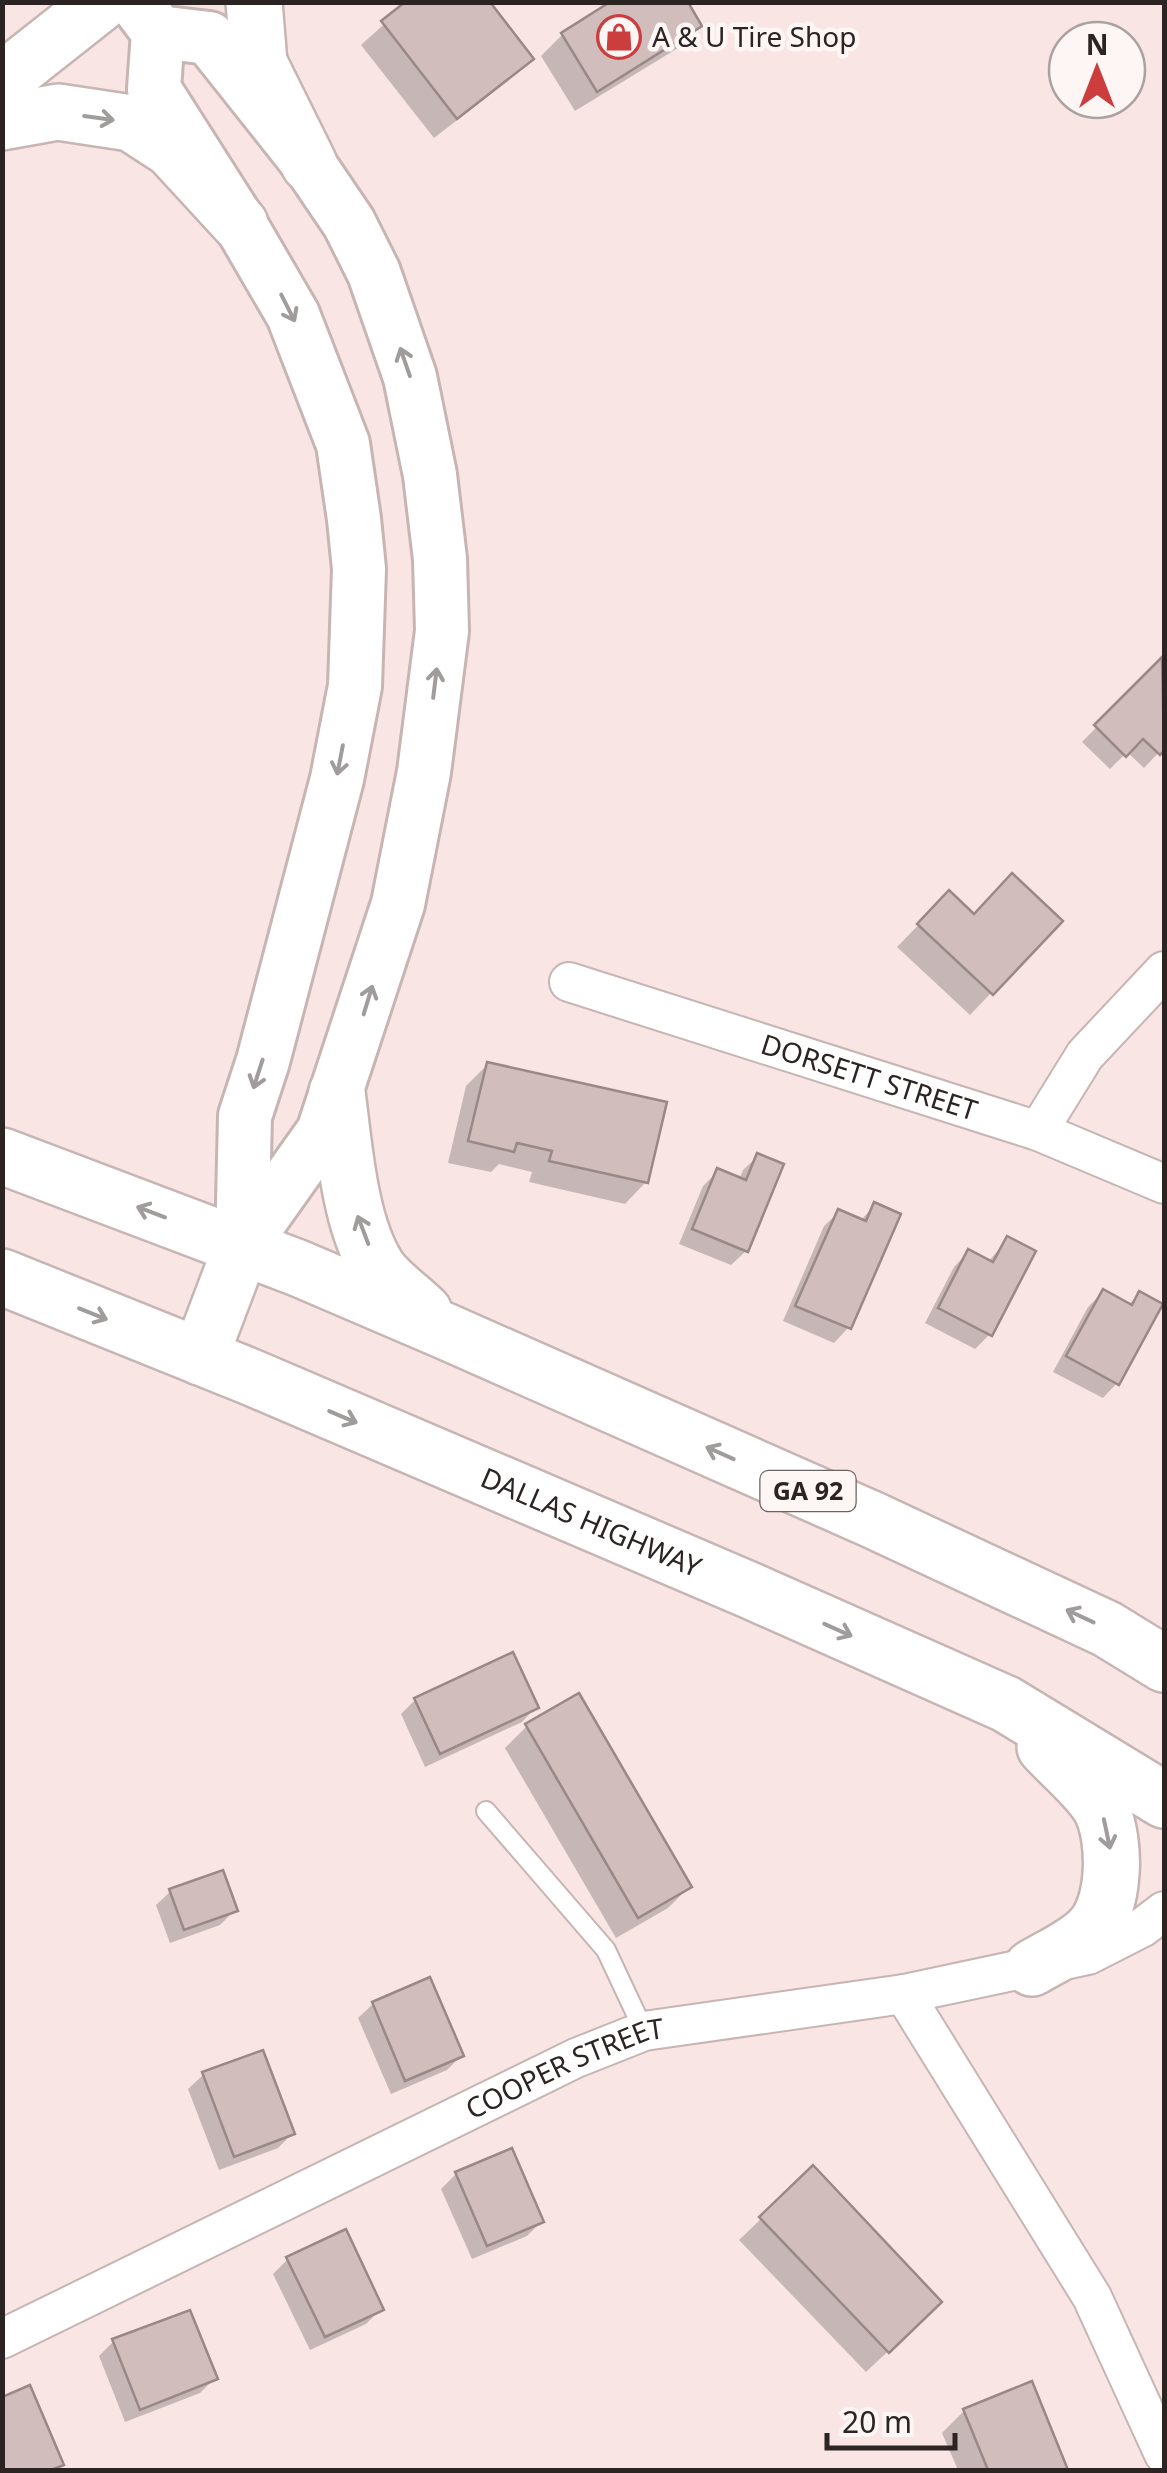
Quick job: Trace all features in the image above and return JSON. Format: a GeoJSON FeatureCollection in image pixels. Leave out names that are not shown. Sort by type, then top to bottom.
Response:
{"type":"FeatureCollection","features":[{"type":"Feature","properties":{"kind":"main road"},"geometry":{"type":"LineString","coordinates":[[2,81],[102,2]]}},
{"type":"Feature","properties":{"kind":"main road"},"geometry":{"type":"LineString","coordinates":[[254,2],[259,63],[309,164]]}},
{"type":"Feature","properties":{"kind":"main road"},"geometry":{"type":"LineString","coordinates":[[200,1357],[242,1246],[323,1132],[398,904],[424,772],[442,631],[440,560],[430,475],[410,377],[374,273],[348,223],[309,164],[209,38],[147,17],[154,89],[293,314],[342,444],[358,569],[355,686],[337,780],[245,1116],[242,1246]]}},
{"type":"Feature","properties":{"kind":"main road"},"geometry":{"type":"LineString","coordinates":[[2,122],[58,112],[131,123],[171,149],[240,224]]}},
{"type":"Feature","properties":{"kind":"main road"},"geometry":{"type":"LineString","coordinates":[[337,1092],[352,1201],[379,1269],[444,1331]]}},
{"type":"Feature","properties":{"kind":"main road","name":"GA 92"},"geometry":{"type":"LineString","coordinates":[[2,1156],[242,1246],[444,1331],[873,1520],[1107,1629],[1164,1664]]}},
{"type":"Feature","properties":{"kind":"main road","name":"DALLAS HIGHWAY"},"geometry":{"type":"LineString","coordinates":[[2,1277],[749,1590],[1006,1704],[1164,1800]]}},
{"type":"Feature","properties":{"kind":"main road"},"geometry":{"type":"LineString","coordinates":[[1006,1704],[1101,1809],[1111,1846],[1111,1880],[1092,1930],[1032,1968]]}},
{"type":"Feature","properties":{"kind":"street"},"geometry":{"type":"LineString","coordinates":[[1038,1131],[1085,1055],[1164,971]]}},
{"type":"Feature","properties":{"kind":"street","name":"DORSETT STREET"},"geometry":{"type":"LineString","coordinates":[[569,982],[1038,1131],[1164,1184]]}},
{"type":"Feature","properties":{"kind":"street","name":"COOPER STREET"},"geometry":{"type":"LineString","coordinates":[[2,2340],[576,2058],[644,2030],[904,1994],[1032,1968],[1088,1955],[1143,1927],[1164,1910]]}},
{"type":"Feature","properties":{"kind":"street"},"geometry":{"type":"LineString","coordinates":[[904,1994],[1092,2298],[1164,2454]]}},
{"type":"Feature","properties":{"kind":"lane"},"geometry":{"type":"LineString","coordinates":[[486,1811],[606,1950],[644,2030]]}},
{"type":"Feature","properties":{"kind":"building"},"geometry":{"type":"Polygon","coordinates":[[[405,2],[490,2],[534,59],[457,119],[381,21],[405,2]]]}},
{"type":"Feature","properties":{"kind":"building"},"geometry":{"type":"Polygon","coordinates":[[[610,2],[688,2],[702,26],[597,92],[561,33],[610,2]]]}},
{"type":"Feature","properties":{"kind":"building"},"geometry":{"type":"Polygon","coordinates":[[[1162,657],[1164,751],[1160,755],[1143,739],[1126,757],[1094,725],[1162,657]]]}},
{"type":"Feature","properties":{"kind":"building"},"geometry":{"type":"Polygon","coordinates":[[[1012,873],[1063,921],[993,995],[917,924],[949,890],[974,914],[1012,873]]]}},
{"type":"Feature","properties":{"kind":"building"},"geometry":{"type":"Polygon","coordinates":[[[487,1062],[667,1102],[648,1183],[549,1161],[552,1151],[517,1143],[514,1152],[468,1141],[487,1062]]]}},
{"type":"Feature","properties":{"kind":"building"},"geometry":{"type":"Polygon","coordinates":[[[757,1153],[784,1164],[748,1252],[692,1229],[717,1168],[746,1180],[757,1153]]]}},
{"type":"Feature","properties":{"kind":"building"},"geometry":{"type":"Polygon","coordinates":[[[874,1202],[901,1214],[851,1329],[795,1306],[838,1209],[866,1221],[874,1202]]]}},
{"type":"Feature","properties":{"kind":"building"},"geometry":{"type":"Polygon","coordinates":[[[1007,1236],[1036,1251],[992,1336],[938,1308],[968,1249],[993,1262],[1007,1236]]]}},
{"type":"Feature","properties":{"kind":"building"},"geometry":{"type":"Polygon","coordinates":[[[1103,1289],[1132,1305],[1139,1291],[1163,1304],[1119,1385],[1066,1356],[1103,1289]]]}},
{"type":"Feature","properties":{"kind":"building"},"geometry":{"type":"Polygon","coordinates":[[[513,1652],[539,1708],[440,1754],[414,1698],[513,1652]]]}},
{"type":"Feature","properties":{"kind":"building"},"geometry":{"type":"Polygon","coordinates":[[[579,1693],[692,1887],[638,1918],[525,1724],[579,1693]]]}},
{"type":"Feature","properties":{"kind":"building"},"geometry":{"type":"Polygon","coordinates":[[[223,1870],[238,1911],[184,1930],[169,1889],[223,1870]]]}},
{"type":"Feature","properties":{"kind":"building"},"geometry":{"type":"Polygon","coordinates":[[[430,1977],[464,2056],[405,2081],[372,2002],[430,1977]]]}},
{"type":"Feature","properties":{"kind":"building"},"geometry":{"type":"Polygon","coordinates":[[[263,2050],[295,2134],[234,2157],[202,2072],[263,2050]]]}},
{"type":"Feature","properties":{"kind":"building"},"geometry":{"type":"Polygon","coordinates":[[[512,2148],[544,2222],[487,2246],[455,2172],[512,2148]]]}},
{"type":"Feature","properties":{"kind":"building"},"geometry":{"type":"Polygon","coordinates":[[[813,2165],[942,2302],[889,2353],[759,2217],[813,2165]]]}},
{"type":"Feature","properties":{"kind":"building"},"geometry":{"type":"Polygon","coordinates":[[[346,2229],[384,2310],[325,2337],[286,2257],[346,2229]]]}},
{"type":"Feature","properties":{"kind":"building"},"geometry":{"type":"Polygon","coordinates":[[[190,2310],[218,2379],[140,2410],[112,2339],[190,2310]]]}},
{"type":"Feature","properties":{"kind":"building"},"geometry":{"type":"Polygon","coordinates":[[[1032,2381],[1068,2470],[988,2470],[963,2409],[1032,2381]]]}},
{"type":"Feature","properties":{"kind":"building"},"geometry":{"type":"Polygon","coordinates":[[[30,2385],[64,2465],[51,2470],[2,2470],[2,2397],[30,2385]]]}},
{"type":"Feature","properties":{"kind":"place","name":"A & U Tire Shop"},"geometry":{"type":"Point","coordinates":[619,37]}}]}
